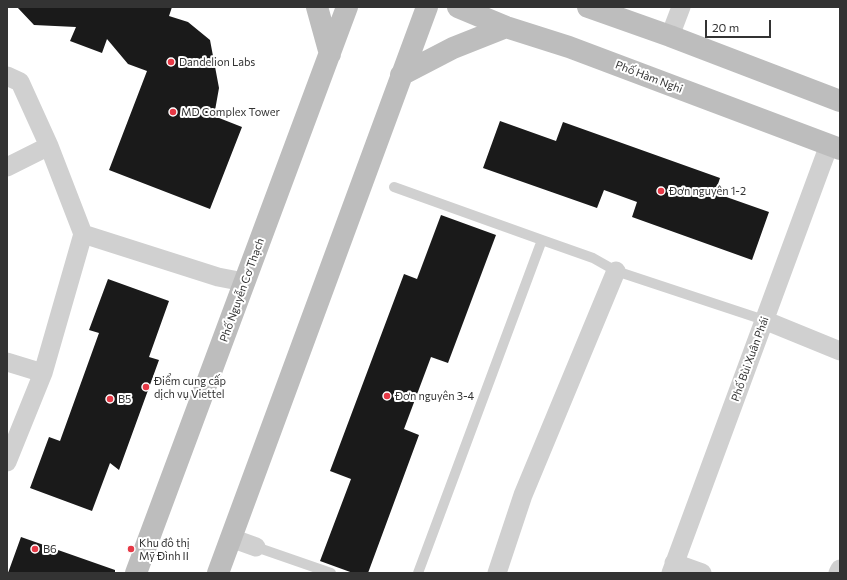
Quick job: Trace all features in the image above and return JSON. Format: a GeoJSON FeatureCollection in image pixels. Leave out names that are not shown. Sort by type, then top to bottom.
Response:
{"type":"FeatureCollection","features":[{"type":"Feature","properties":{"kind":"street"},"geometry":{"type":"LineString","coordinates":[[317,7],[330,54]]}},
{"type":"Feature","properties":{"kind":"street","name":"Phố Nguyễn Cơ Thạch"},"geometry":{"type":"LineString","coordinates":[[136,573],[347,7]]}},
{"type":"Feature","properties":{"kind":"street"},"geometry":{"type":"LineString","coordinates":[[218,573],[401,75],[428,7]]}},
{"type":"Feature","properties":{"kind":"street","name":"Phố Hàm Nghi"},"geometry":{"type":"LineString","coordinates":[[458,7],[506,27],[576,50],[835,147]]}},
{"type":"Feature","properties":{"kind":"street"},"geometry":{"type":"LineString","coordinates":[[588,7],[670,36],[840,101]]}},
{"type":"Feature","properties":{"kind":"street"},"geometry":{"type":"LineString","coordinates":[[670,36],[681,7]]}},
{"type":"Feature","properties":{"kind":"street"},"geometry":{"type":"LineString","coordinates":[[401,75],[453,48],[506,27]]}},
{"type":"Feature","properties":{"kind":"street"},"geometry":{"type":"LineString","coordinates":[[7,76],[20,82],[49,146],[83,234],[43,373],[7,462]]}},
{"type":"Feature","properties":{"kind":"street"},"geometry":{"type":"LineString","coordinates":[[7,167],[49,146]]}},
{"type":"Feature","properties":{"kind":"street","name":"Phố Bùi Xuân Phái"},"geometry":{"type":"LineString","coordinates":[[672,568],[764,320],[835,147]]}},
{"type":"Feature","properties":{"kind":"street"},"geometry":{"type":"LineString","coordinates":[[83,234],[218,277],[244,282]]}},
{"type":"Feature","properties":{"kind":"street"},"geometry":{"type":"LineString","coordinates":[[497,573],[523,495],[616,271]]}},
{"type":"Feature","properties":{"kind":"street"},"geometry":{"type":"LineString","coordinates":[[764,320],[840,351]]}},
{"type":"Feature","properties":{"kind":"street"},"geometry":{"type":"LineString","coordinates":[[7,362],[43,373]]}},
{"type":"Feature","properties":{"kind":"street"},"geometry":{"type":"LineString","coordinates":[[231,538],[256,547]]}},
{"type":"Feature","properties":{"kind":"street"},"geometry":{"type":"LineString","coordinates":[[672,568],[702,573]]}},
{"type":"Feature","properties":{"kind":"street"},"geometry":{"type":"LineString","coordinates":[[838,573],[840,569]]}},
{"type":"Feature","properties":{"kind":"lane"},"geometry":{"type":"LineString","coordinates":[[394,187],[593,258],[616,271],[764,320]]}},
{"type":"Feature","properties":{"kind":"lane"},"geometry":{"type":"LineString","coordinates":[[418,573],[542,240]]}},
{"type":"Feature","properties":{"kind":"lane"},"geometry":{"type":"LineString","coordinates":[[256,547],[331,573]]}},
{"type":"Feature","properties":{"kind":"building","name":"MD Complex Tower"},"geometry":{"type":"Polygon","coordinates":[[[17,7],[172,7],[169,16],[188,22],[210,40],[219,88],[214,116],[242,127],[210,209],[109,170],[147,71],[128,64],[107,39],[102,53],[70,41],[76,27],[34,25],[17,7]]]}},
{"type":"Feature","properties":{"kind":"building","name":"Đơn nguyên 1-2"},"geometry":{"type":"Polygon","coordinates":[[[500,121],[556,141],[563,122],[720,178],[715,193],[769,212],[752,260],[632,217],[637,202],[604,190],[597,208],[483,168],[500,121]]]}},
{"type":"Feature","properties":{"kind":"building","name":"Đơn nguyên 3-4"},"geometry":{"type":"Polygon","coordinates":[[[441,215],[496,235],[448,363],[431,357],[404,429],[419,435],[368,573],[353,573],[320,561],[351,479],[330,471],[404,274],[417,279],[441,215]]]}},
{"type":"Feature","properties":{"kind":"building","name":"B5"},"geometry":{"type":"Polygon","coordinates":[[[108,279],[169,301],[149,357],[159,360],[119,470],[110,463],[92,511],[30,488],[49,437],[60,441],[99,333],[89,330],[108,279]]]}},
{"type":"Feature","properties":{"kind":"building","name":"B6"},"geometry":{"type":"Polygon","coordinates":[[[21,537],[115,570],[115,573],[8,573],[21,537]]]}},
{"type":"Feature","properties":{"kind":"place","name":"Dandelion Labs"},"geometry":{"type":"Point","coordinates":[171,62]}},
{"type":"Feature","properties":{"kind":"place","name":"MD Complex Tower"},"geometry":{"type":"Point","coordinates":[173,112]}},
{"type":"Feature","properties":{"kind":"place","name":"Đơn nguyên 1-2"},"geometry":{"type":"Point","coordinates":[661,191]}},
{"type":"Feature","properties":{"kind":"place","name":"Điểm cung cấp dịch vụ Viettel"},"geometry":{"type":"Point","coordinates":[146,387]}},
{"type":"Feature","properties":{"kind":"place","name":"Đơn nguyên 3-4"},"geometry":{"type":"Point","coordinates":[387,396]}},
{"type":"Feature","properties":{"kind":"place","name":"B5"},"geometry":{"type":"Point","coordinates":[110,399]}},
{"type":"Feature","properties":{"kind":"place","name":"B6"},"geometry":{"type":"Point","coordinates":[35,549]}},
{"type":"Feature","properties":{"kind":"place","name":"Khu đô thị Mỹ Đình II"},"geometry":{"type":"Point","coordinates":[131,549]}}]}
